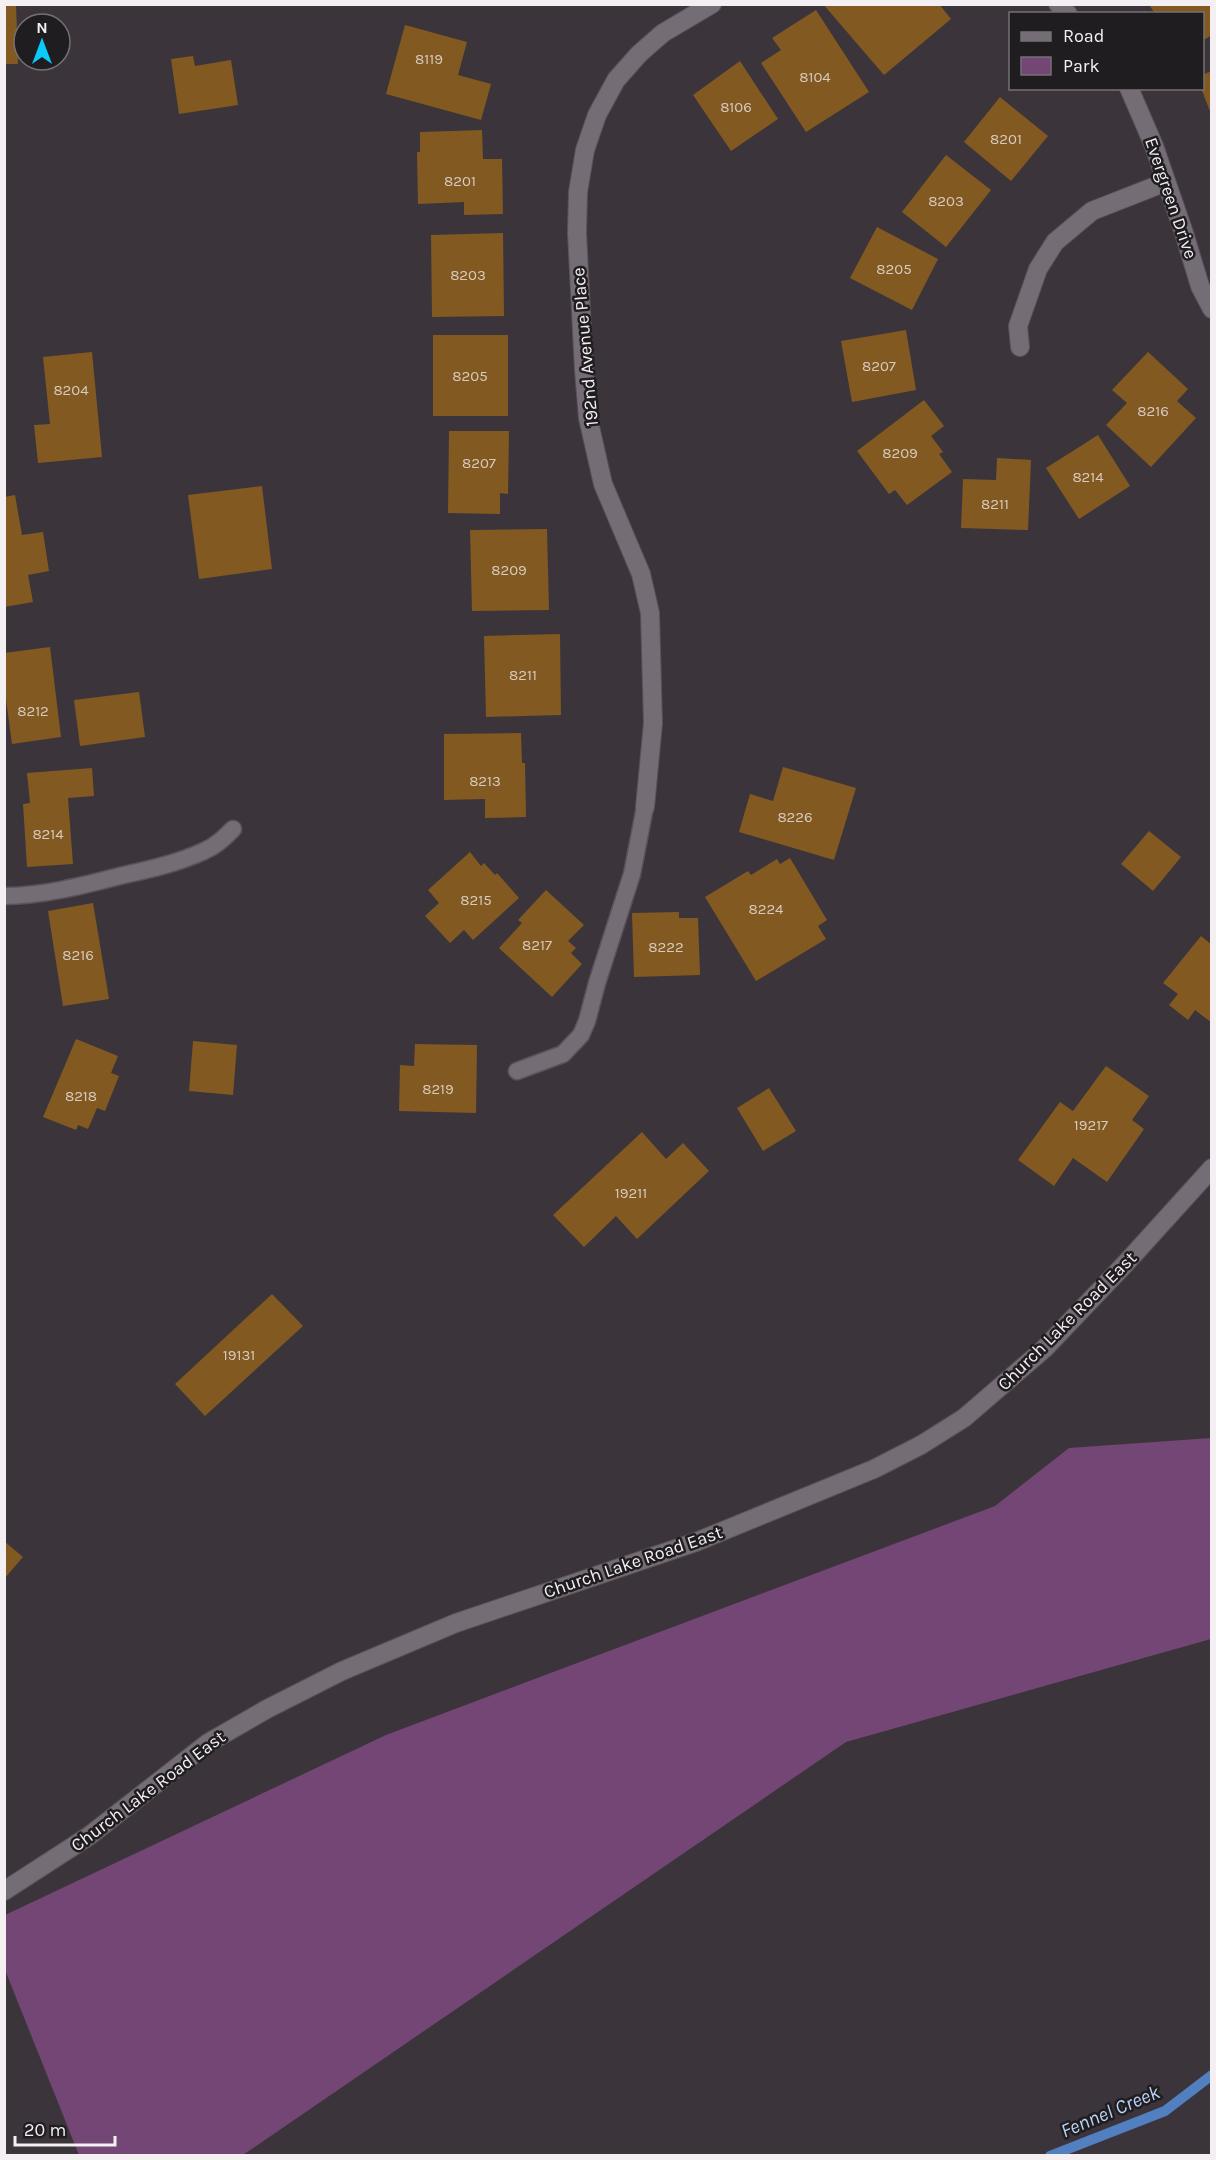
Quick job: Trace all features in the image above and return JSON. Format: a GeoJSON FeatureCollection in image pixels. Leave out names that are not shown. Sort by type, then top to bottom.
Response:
{"type":"FeatureCollection","features":[{"type":"Feature","properties":{"kind":"street","name":"192nd Avenue Place"},"geometry":{"type":"LineString","coordinates":[[645,807],[653,723],[650,613],[641,574],[603,484],[588,418],[577,233],[578,192],[585,150],[597,115],[616,80],[639,54],[663,33],[712,4]]}},
{"type":"Feature","properties":{"kind":"street","name":"Evergreen Drive"},"geometry":{"type":"LineString","coordinates":[[1130,90],[1154,146],[1200,286],[1212,309]]}},
{"type":"Feature","properties":{"kind":"street"},"geometry":{"type":"LineString","coordinates":[[1020,347],[1018,326],[1038,269],[1055,242],[1092,212],[1166,182]]}},
{"type":"Feature","properties":{"kind":"street","name":"Church Lake Road East"},"geometry":{"type":"LineString","coordinates":[[4,1891],[89,1836],[207,1743],[342,1671],[456,1623],[696,1542],[874,1469],[921,1445],[964,1418],[1044,1349],[1212,1168]]}},
{"type":"Feature","properties":{"kind":"lane"},"geometry":{"type":"LineString","coordinates":[[517,1071],[563,1054],[581,1035],[588,1021],[597,983],[632,874],[645,807]]}},
{"type":"Feature","properties":{"kind":"lane"},"geometry":{"type":"LineString","coordinates":[[4,896],[24,896],[173,863],[204,852],[219,843],[233,829]]}},
{"type":"Feature","properties":{"kind":"green space"},"geometry":{"type":"Polygon","coordinates":[[[1211,1438],[1211,1639],[846,1742],[243,2155],[79,2155],[5,1970],[5,1915],[386,1735],[995,1506],[1069,1448],[1211,1438]]]}},
{"type":"Feature","properties":{"kind":"building"},"geometry":{"type":"Polygon","coordinates":[[[4,4],[16,4],[16,12],[12,12],[12,64],[4,64],[4,4]]]}},
{"type":"Feature","properties":{"kind":"building"},"geometry":{"type":"Polygon","coordinates":[[[823,4],[939,4],[951,19],[884,75],[823,4]]]}},
{"type":"Feature","properties":{"kind":"building"},"geometry":{"type":"Polygon","coordinates":[[[1153,4],[1212,4],[1212,35],[1204,40],[1204,12],[1154,12],[1150,6],[1153,4]]]}},
{"type":"Feature","properties":{"kind":"building"},"geometry":{"type":"Polygon","coordinates":[[[816,10],[869,92],[806,132],[761,63],[781,50],[772,38],[816,10]]]}},
{"type":"Feature","properties":{"kind":"building"},"geometry":{"type":"Polygon","coordinates":[[[405,25],[467,42],[458,75],[491,84],[481,120],[386,94],[405,25]]]}},
{"type":"Feature","properties":{"kind":"building"},"geometry":{"type":"Polygon","coordinates":[[[193,56],[195,66],[231,60],[238,105],[179,114],[171,59],[193,56]]]}},
{"type":"Feature","properties":{"kind":"building"},"geometry":{"type":"Polygon","coordinates":[[[740,61],[778,119],[731,151],[693,95],[740,61]]]}},
{"type":"Feature","properties":{"kind":"building"},"geometry":{"type":"Polygon","coordinates":[[[1212,71],[1212,114],[1202,90],[1204,90],[1204,74],[1212,71]]]}},
{"type":"Feature","properties":{"kind":"building"},"geometry":{"type":"Polygon","coordinates":[[[1000,97],[1048,136],[1011,181],[964,142],[1000,97]]]}},
{"type":"Feature","properties":{"kind":"building"},"geometry":{"type":"Polygon","coordinates":[[[482,130],[483,159],[502,159],[503,214],[464,215],[464,202],[418,204],[417,152],[420,152],[420,132],[482,130]]]}},
{"type":"Feature","properties":{"kind":"building"},"geometry":{"type":"Polygon","coordinates":[[[946,155],[991,190],[946,247],[902,212],[946,155]]]}},
{"type":"Feature","properties":{"kind":"building"},"geometry":{"type":"Polygon","coordinates":[[[877,227],[938,259],[912,310],[850,278],[877,227]]]}},
{"type":"Feature","properties":{"kind":"building"},"geometry":{"type":"Polygon","coordinates":[[[503,233],[504,316],[432,317],[431,235],[503,233]]]}},
{"type":"Feature","properties":{"kind":"building"},"geometry":{"type":"Polygon","coordinates":[[[906,330],[916,390],[852,402],[841,341],[906,330]]]}},
{"type":"Feature","properties":{"kind":"building"},"geometry":{"type":"Polygon","coordinates":[[[433,335],[508,335],[508,416],[433,416],[433,335]]]}},
{"type":"Feature","properties":{"kind":"building"},"geometry":{"type":"Polygon","coordinates":[[[92,352],[102,457],[38,463],[34,425],[50,424],[43,357],[92,352]]]}},
{"type":"Feature","properties":{"kind":"building"},"geometry":{"type":"Polygon","coordinates":[[[1148,352],[1188,389],[1177,401],[1196,418],[1151,467],[1106,425],[1127,403],[1112,390],[1148,352]]]}},
{"type":"Feature","properties":{"kind":"building"},"geometry":{"type":"Polygon","coordinates":[[[924,400],[944,426],[931,436],[943,452],[939,454],[952,472],[907,505],[895,490],[889,494],[857,451],[924,400]]]}},
{"type":"Feature","properties":{"kind":"building"},"geometry":{"type":"Polygon","coordinates":[[[449,431],[509,431],[508,494],[500,493],[500,514],[448,513],[449,431]]]}},
{"type":"Feature","properties":{"kind":"building"},"geometry":{"type":"Polygon","coordinates":[[[1098,435],[1130,486],[1079,519],[1046,468],[1098,435]]]}},
{"type":"Feature","properties":{"kind":"building"},"geometry":{"type":"Polygon","coordinates":[[[997,458],[1031,460],[1028,530],[961,528],[963,479],[996,480],[997,458]]]}},
{"type":"Feature","properties":{"kind":"building"},"geometry":{"type":"Polygon","coordinates":[[[262,486],[272,569],[199,579],[188,495],[262,486]]]}},
{"type":"Feature","properties":{"kind":"building"},"geometry":{"type":"Polygon","coordinates":[[[15,495],[22,535],[43,532],[49,571],[28,575],[33,602],[4,607],[4,497],[15,495]]]}},
{"type":"Feature","properties":{"kind":"building"},"geometry":{"type":"Polygon","coordinates":[[[547,529],[549,610],[472,611],[470,530],[547,529]]]}},
{"type":"Feature","properties":{"kind":"building"},"geometry":{"type":"Polygon","coordinates":[[[560,634],[561,715],[486,717],[484,636],[560,634]]]}},
{"type":"Feature","properties":{"kind":"building"},"geometry":{"type":"Polygon","coordinates":[[[50,647],[61,737],[12,744],[4,685],[4,653],[50,647]]]}},
{"type":"Feature","properties":{"kind":"building"},"geometry":{"type":"Polygon","coordinates":[[[139,692],[145,737],[80,746],[74,700],[139,692]]]}},
{"type":"Feature","properties":{"kind":"building"},"geometry":{"type":"Polygon","coordinates":[[[521,733],[522,763],[525,763],[526,817],[485,818],[485,799],[444,800],[444,734],[521,733]]]}},
{"type":"Feature","properties":{"kind":"building"},"geometry":{"type":"Polygon","coordinates":[[[783,767],[856,788],[834,860],[739,832],[750,794],[773,801],[783,767]]]}},
{"type":"Feature","properties":{"kind":"building"},"geometry":{"type":"Polygon","coordinates":[[[92,768],[94,796],[68,798],[73,864],[27,867],[23,804],[30,803],[27,773],[92,768]]]}},
{"type":"Feature","properties":{"kind":"building"},"geometry":{"type":"Polygon","coordinates":[[[1149,831],[1181,857],[1153,891],[1121,864],[1149,831]]]}},
{"type":"Feature","properties":{"kind":"building"},"geometry":{"type":"Polygon","coordinates":[[[470,852],[481,866],[484,863],[495,875],[497,873],[519,898],[473,940],[464,930],[450,943],[425,916],[439,903],[428,890],[470,852]]]}},
{"type":"Feature","properties":{"kind":"building"},"geometry":{"type":"Polygon","coordinates":[[[790,858],[827,920],[818,926],[826,939],[756,981],[705,897],[748,871],[751,875],[777,859],[780,864],[790,858]]]}},
{"type":"Feature","properties":{"kind":"building"},"geometry":{"type":"Polygon","coordinates":[[[546,890],[584,925],[568,941],[576,948],[571,953],[582,964],[552,997],[499,948],[522,923],[518,920],[546,890]]]}},
{"type":"Feature","properties":{"kind":"building"},"geometry":{"type":"Polygon","coordinates":[[[93,903],[109,999],[63,1006],[48,911],[93,903]]]}},
{"type":"Feature","properties":{"kind":"building"},"geometry":{"type":"Polygon","coordinates":[[[679,912],[679,918],[698,918],[700,975],[634,977],[632,913],[679,912]]]}},
{"type":"Feature","properties":{"kind":"building"},"geometry":{"type":"Polygon","coordinates":[[[1201,936],[1212,945],[1212,1023],[1195,1010],[1188,1020],[1169,1005],[1178,994],[1163,983],[1201,936]]]}},
{"type":"Feature","properties":{"kind":"building"},"geometry":{"type":"Polygon","coordinates":[[[76,1039],[118,1056],[111,1073],[119,1076],[105,1111],[97,1108],[88,1129],[78,1125],[76,1130],[43,1117],[76,1039]]]}},
{"type":"Feature","properties":{"kind":"building"},"geometry":{"type":"Polygon","coordinates":[[[193,1041],[237,1045],[233,1095],[189,1091],[193,1041]]]}},
{"type":"Feature","properties":{"kind":"building"},"geometry":{"type":"Polygon","coordinates":[[[415,1044],[477,1045],[476,1113],[399,1111],[400,1065],[414,1066],[415,1044]]]}},
{"type":"Feature","properties":{"kind":"building"},"geometry":{"type":"Polygon","coordinates":[[[1106,1066],[1149,1096],[1132,1120],[1144,1129],[1107,1182],[1073,1158],[1054,1186],[1018,1160],[1060,1102],[1073,1111],[1106,1066]]]}},
{"type":"Feature","properties":{"kind":"building"},"geometry":{"type":"Polygon","coordinates":[[[769,1088],[796,1131],[763,1151],[737,1108],[769,1088]]]}},
{"type":"Feature","properties":{"kind":"building"},"geometry":{"type":"Polygon","coordinates":[[[642,1132],[666,1159],[683,1143],[709,1171],[637,1239],[616,1216],[584,1247],[553,1215],[642,1132]]]}},
{"type":"Feature","properties":{"kind":"building"},"geometry":{"type":"Polygon","coordinates":[[[272,1294],[303,1326],[205,1416],[175,1384],[272,1294]]]}},
{"type":"Feature","properties":{"kind":"building"},"geometry":{"type":"Polygon","coordinates":[[[4,1541],[23,1557],[4,1579],[4,1541]]]}},
{"type":"Feature","properties":{"kind":"waterway","name":"Fennel Creek"},"geometry":{"type":"LineString","coordinates":[[1050,2156],[1165,2111],[1212,2075]]}}]}
